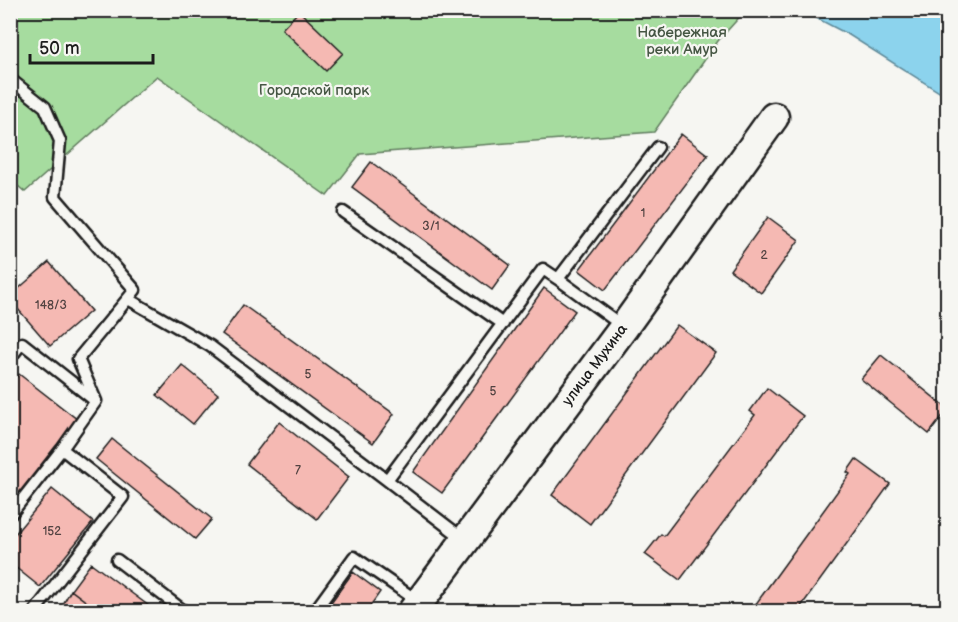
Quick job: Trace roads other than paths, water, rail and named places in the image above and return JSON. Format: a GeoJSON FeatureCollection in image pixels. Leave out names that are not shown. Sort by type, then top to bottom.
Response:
{"type":"FeatureCollection","features":[{"type":"Feature","properties":{"kind":"street","name":"улица Мухина"},"geometry":{"type":"LineString","coordinates":[[415,607],[624,327],[774,117]]}},
{"type":"Feature","properties":{"kind":"lane"},"geometry":{"type":"LineString","coordinates":[[10,79],[45,107],[60,141],[55,197],[135,290],[78,359],[96,401]]}},
{"type":"Feature","properties":{"kind":"lane"},"geometry":{"type":"LineString","coordinates":[[558,279],[658,147]]}},
{"type":"Feature","properties":{"kind":"lane"},"geometry":{"type":"LineString","coordinates":[[343,212],[503,324]]}},
{"type":"Feature","properties":{"kind":"lane"},"geometry":{"type":"LineString","coordinates":[[387,480],[543,268],[624,327]]}},
{"type":"Feature","properties":{"kind":"lane"},"geometry":{"type":"LineString","coordinates":[[128,299],[210,346],[465,540]]}},
{"type":"Feature","properties":{"kind":"lane"},"geometry":{"type":"LineString","coordinates":[[10,358],[22,343],[96,401]]}},
{"type":"Feature","properties":{"kind":"lane"},"geometry":{"type":"LineString","coordinates":[[10,515],[96,401]]}},
{"type":"Feature","properties":{"kind":"lane"},"geometry":{"type":"LineString","coordinates":[[34,612],[123,497],[62,449]]}},
{"type":"Feature","properties":{"kind":"lane"},"geometry":{"type":"LineString","coordinates":[[314,612],[354,557],[415,607]]}},
{"type":"Feature","properties":{"kind":"lane"},"geometry":{"type":"LineString","coordinates":[[117,560],[185,612]]}},
{"type":"Feature","properties":{"kind":"water"},"geometry":{"type":"Polygon","coordinates":[[[803,11],[947,11],[947,97],[849,35],[803,11]]]}},
{"type":"Feature","properties":{"kind":"park label","name":"Набережная реки Амур"},"geometry":{"type":"Point","coordinates":[682,40]}},
{"type":"Feature","properties":{"kind":"park label","name":"Городской парк"},"geometry":{"type":"Point","coordinates":[314,90]}}]}
